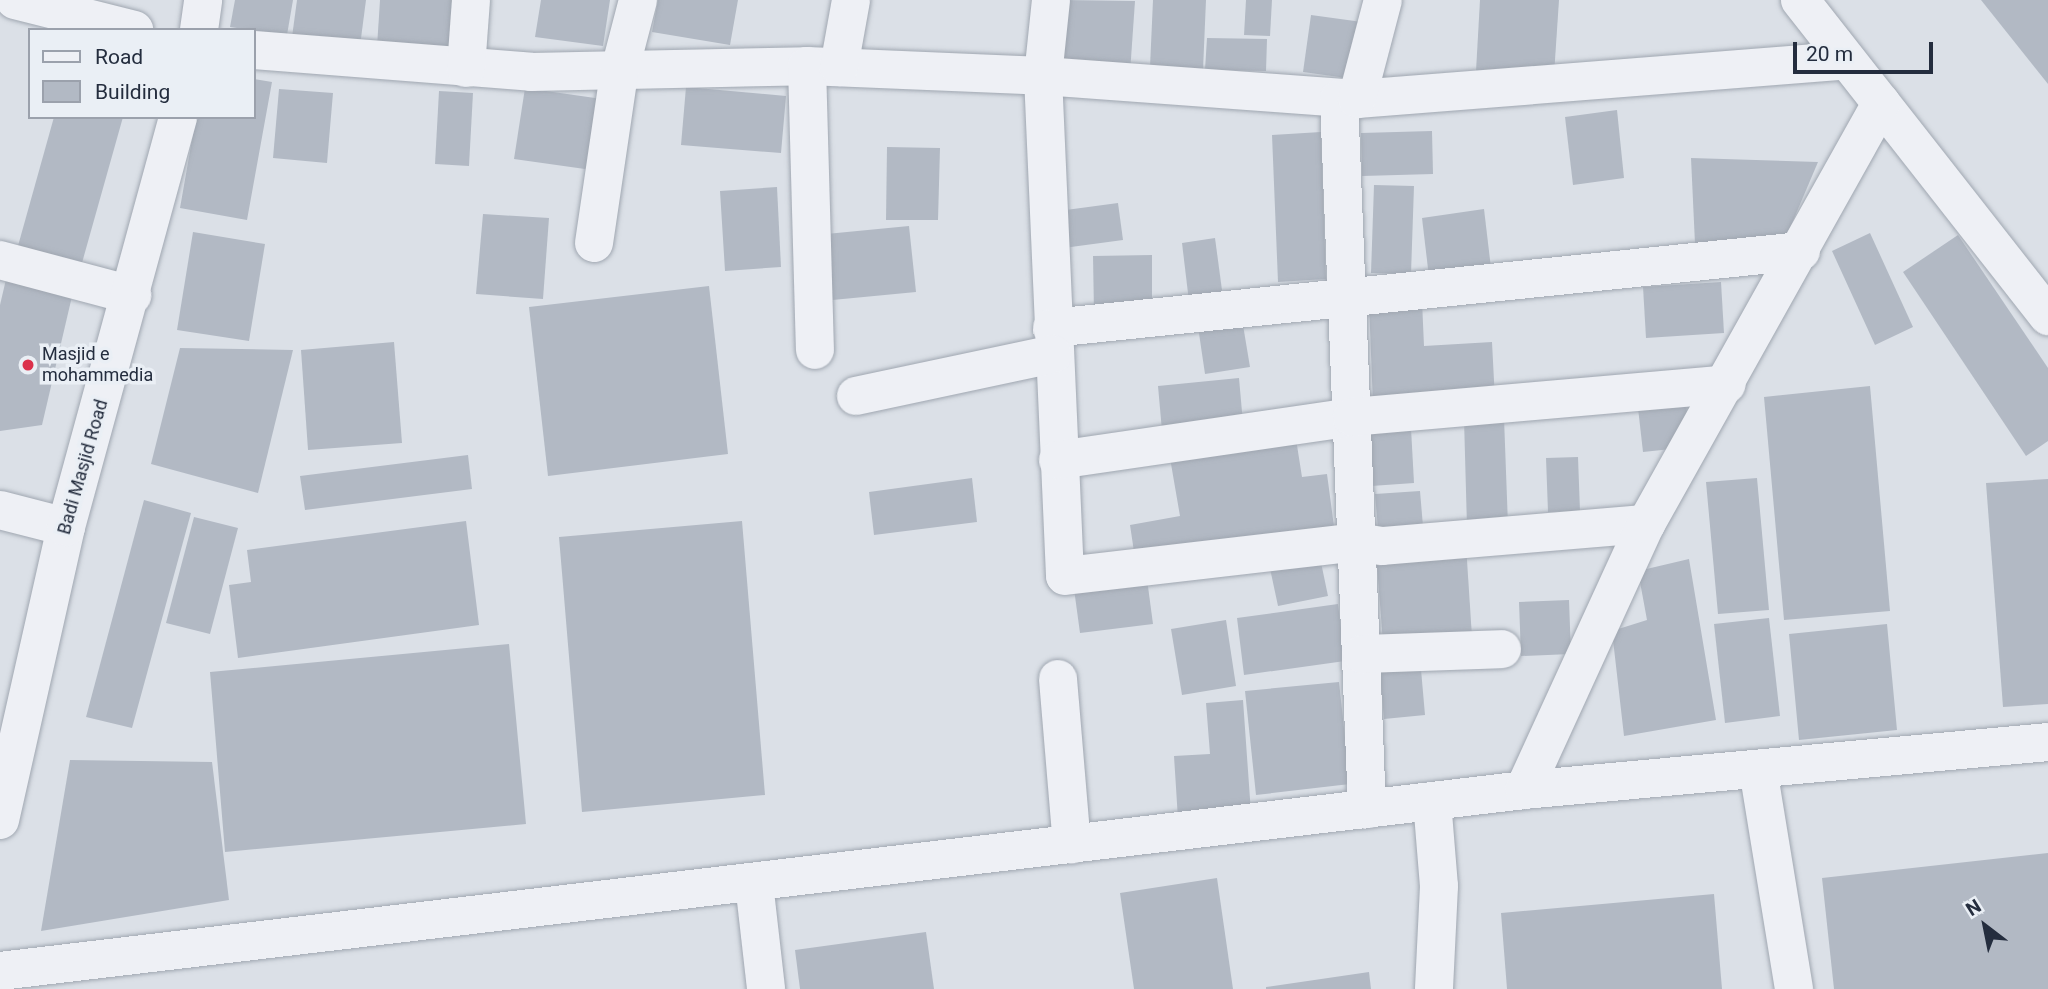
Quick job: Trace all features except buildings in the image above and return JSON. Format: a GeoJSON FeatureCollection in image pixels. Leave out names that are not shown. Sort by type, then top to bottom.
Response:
{"type":"FeatureCollection","features":[{"type":"Feature","properties":{"kind":"street"},"geometry":{"type":"LineString","coordinates":[[15,0],[126,28]]}},
{"type":"Feature","properties":{"kind":"street"},"geometry":{"type":"LineString","coordinates":[[199,28],[203,0]]}},
{"type":"Feature","properties":{"kind":"street"},"geometry":{"type":"LineString","coordinates":[[466,68],[471,0]]}},
{"type":"Feature","properties":{"kind":"street"},"geometry":{"type":"LineString","coordinates":[[594,243],[620,73],[638,0]]}},
{"type":"Feature","properties":{"kind":"street"},"geometry":{"type":"LineString","coordinates":[[815,350],[823,67],[851,0]]}},
{"type":"Feature","properties":{"kind":"street"},"geometry":{"type":"LineString","coordinates":[[1051,0],[1043,75],[1065,576],[1357,542],[1382,546],[1646,524]]}},
{"type":"Feature","properties":{"kind":"street"},"geometry":{"type":"LineString","coordinates":[[1367,809],[1347,295],[1348,99],[1383,0]]}},
{"type":"Feature","properties":{"kind":"street"},"geometry":{"type":"LineString","coordinates":[[1800,0],[1845,61],[2048,316]]}},
{"type":"Feature","properties":{"kind":"street"},"geometry":{"type":"LineString","coordinates":[[256,50],[466,68],[620,73],[823,67],[1043,75],[1348,99],[1845,61]]}},
{"type":"Feature","properties":{"kind":"street"},"geometry":{"type":"LineString","coordinates":[[1524,790],[1646,524],[1727,384],[1881,103]]}},
{"type":"Feature","properties":{"kind":"street","name":"Badi Masjid Road"},"geometry":{"type":"LineString","coordinates":[[0,820],[6,748],[132,295],[177,119]]}},
{"type":"Feature","properties":{"kind":"street"},"geometry":{"type":"LineString","coordinates":[[856,396],[1053,341],[1347,295],[1801,251]]}},
{"type":"Feature","properties":{"kind":"street"},"geometry":{"type":"LineString","coordinates":[[0,260],[132,295]]}},
{"type":"Feature","properties":{"kind":"street"},"geometry":{"type":"LineString","coordinates":[[1058,460],[1352,417],[1727,384]]}},
{"type":"Feature","properties":{"kind":"street"},"geometry":{"type":"LineString","coordinates":[[0,510],[66,527]]}},
{"type":"Feature","properties":{"kind":"street"},"geometry":{"type":"LineString","coordinates":[[1362,654],[1502,649]]}},
{"type":"Feature","properties":{"kind":"street"},"geometry":{"type":"LineString","coordinates":[[1058,679],[1072,844]]}},
{"type":"Feature","properties":{"kind":"street"},"geometry":{"type":"LineString","coordinates":[[0,971],[1524,790],[2048,742]]}},
{"type":"Feature","properties":{"kind":"street"},"geometry":{"type":"LineString","coordinates":[[1758,769],[1794,989]]}},
{"type":"Feature","properties":{"kind":"street"},"geometry":{"type":"LineString","coordinates":[[1432,801],[1439,886],[1434,989]]}},
{"type":"Feature","properties":{"kind":"street"},"geometry":{"type":"LineString","coordinates":[[754,883],[766,989]]}},
{"type":"Feature","properties":{"kind":"place","name":"Masjid e mohammedia"},"geometry":{"type":"Point","coordinates":[28,365]}}]}
